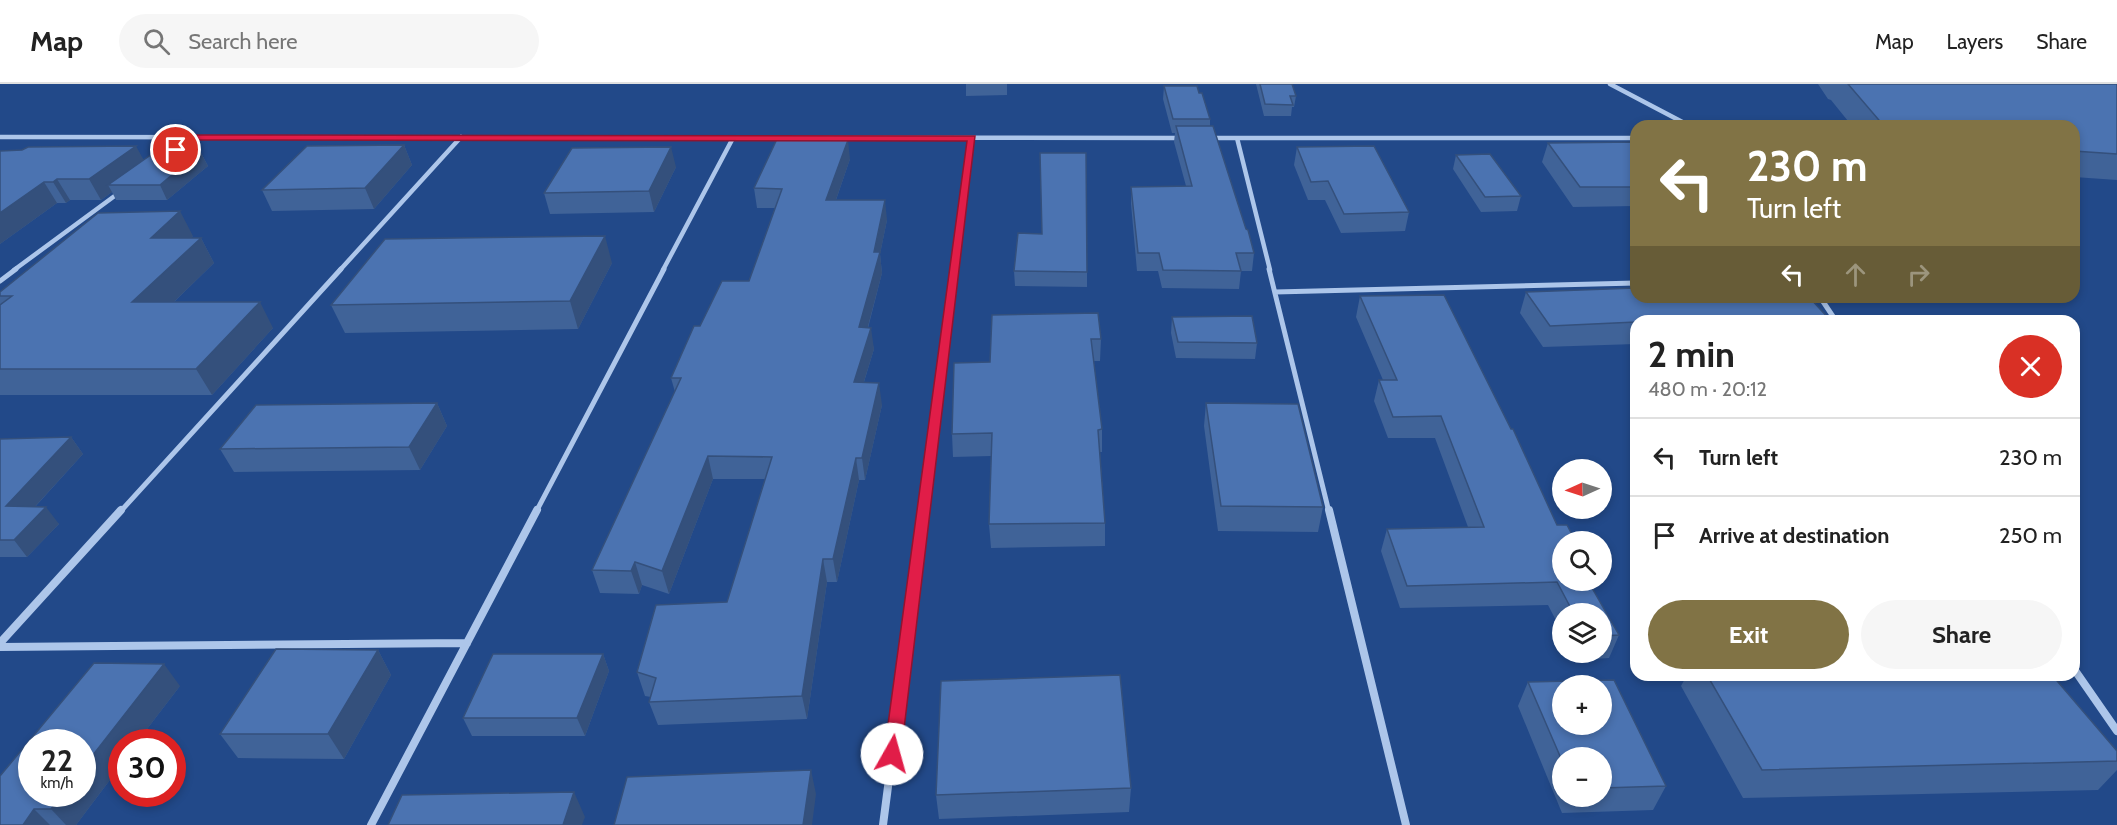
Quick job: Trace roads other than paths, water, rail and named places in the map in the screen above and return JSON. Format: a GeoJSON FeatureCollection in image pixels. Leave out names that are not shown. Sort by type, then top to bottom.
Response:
{"type":"FeatureCollection","features":[{"type":"Feature","properties":{"kind":"street"},"geometry":{"type":"LineString","coordinates":[[1610,84],[1679,120]]}},
{"type":"Feature","properties":{"kind":"street"},"geometry":{"type":"LineString","coordinates":[[0,137],[1191,138]]}},
{"type":"Feature","properties":{"kind":"street"},"geometry":{"type":"LineString","coordinates":[[166,158],[194,137]]}},
{"type":"Feature","properties":{"kind":"street"},"geometry":{"type":"LineString","coordinates":[[0,645],[461,137]]}},
{"type":"Feature","properties":{"kind":"street"},"geometry":{"type":"LineString","coordinates":[[371,825],[733,138]]}},
{"type":"Feature","properties":{"kind":"street"},"geometry":{"type":"LineString","coordinates":[[883,825],[972,138]]}},
{"type":"Feature","properties":{"kind":"street"},"geometry":{"type":"LineString","coordinates":[[1203,138],[1630,138]]}},
{"type":"Feature","properties":{"kind":"street"},"geometry":{"type":"LineString","coordinates":[[1238,138],[1406,825]]}},
{"type":"Feature","properties":{"kind":"street"},"geometry":{"type":"LineString","coordinates":[[0,281],[129,185]]}},
{"type":"Feature","properties":{"kind":"street"},"geometry":{"type":"LineString","coordinates":[[1275,292],[1630,283]]}},
{"type":"Feature","properties":{"kind":"street"},"geometry":{"type":"LineString","coordinates":[[0,645],[467,643]]}},
{"type":"Feature","properties":{"kind":"street"},"geometry":{"type":"LineString","coordinates":[[2080,678],[2117,731]]}}]}
